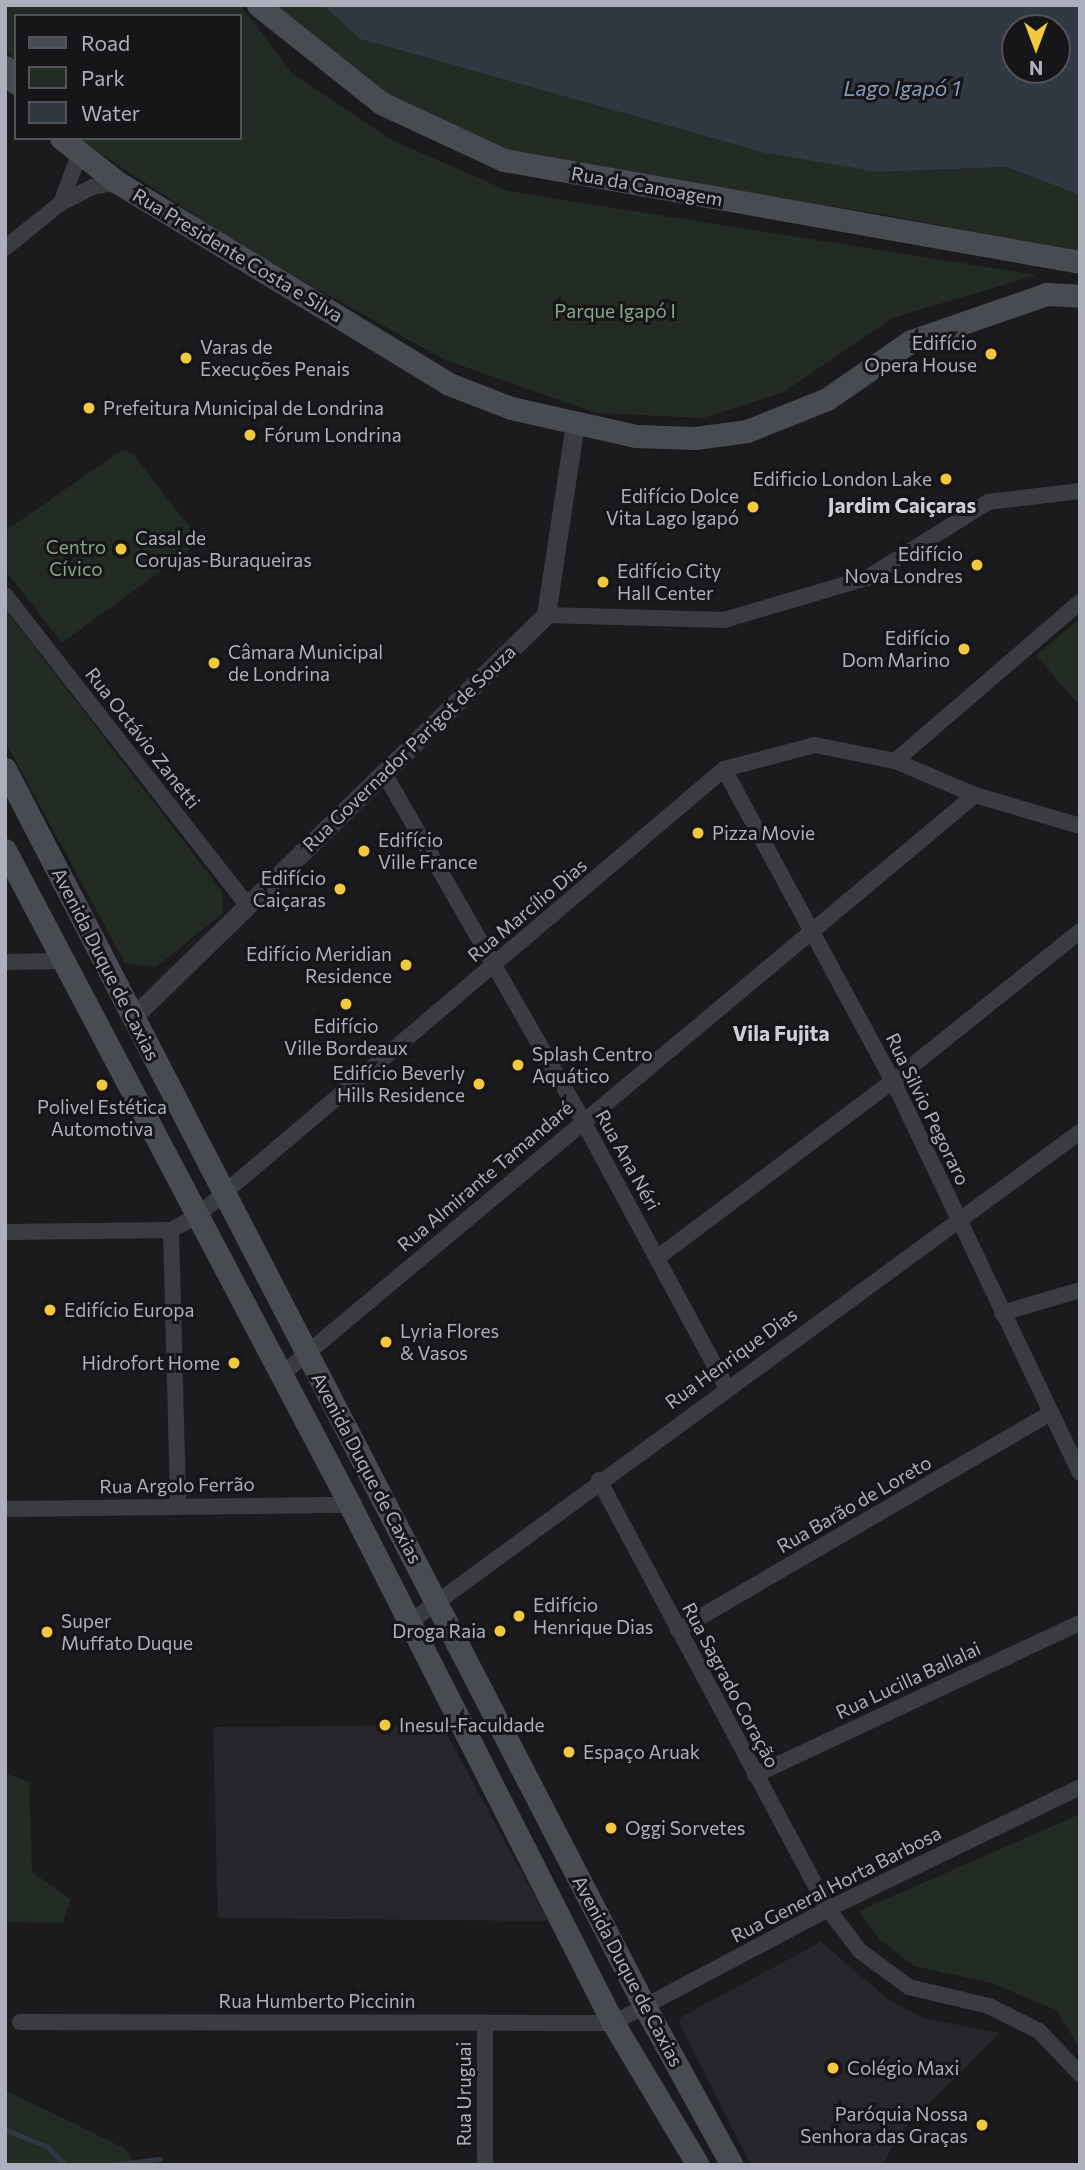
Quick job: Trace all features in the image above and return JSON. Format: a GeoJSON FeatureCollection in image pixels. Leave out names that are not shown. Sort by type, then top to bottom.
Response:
{"type":"FeatureCollection","features":[{"type":"Feature","properties":{"kind":"main road","name":"Rua da Canoagem"},"geometry":{"type":"LineString","coordinates":[[258,5],[381,103],[504,160],[1080,262]]}},
{"type":"Feature","properties":{"kind":"main road","name":"Rua Presidente Costa e Silva"},"geometry":{"type":"LineString","coordinates":[[63,140],[117,182],[449,384],[511,408],[575,423],[666,439],[747,431],[827,399],[911,341],[1047,294],[1080,296]]}},
{"type":"Feature","properties":{"kind":"main road","name":"Avenida Duque de Caxias"},"geometry":{"type":"LineString","coordinates":[[5,769],[134,1016],[222,1194],[437,1600],[645,2007],[732,2165]]}},
{"type":"Feature","properties":{"kind":"main road","name":"Avenida Duque de Caxias"},"geometry":{"type":"LineString","coordinates":[[5,850],[350,1505],[613,2023],[698,2165]]}},
{"type":"Feature","properties":{"kind":"main road"},"geometry":{"type":"LineString","coordinates":[[44,925],[78,909]]}},
{"type":"Feature","properties":{"kind":"main road"},"geometry":{"type":"LineString","coordinates":[[153,1134],[185,1119]]}},
{"type":"Feature","properties":{"kind":"main road"},"geometry":{"type":"LineString","coordinates":[[309,1427],[333,1426],[359,1453]]}},
{"type":"Feature","properties":{"kind":"main road"},"geometry":{"type":"LineString","coordinates":[[481,1762],[529,1830],[537,1833],[554,1829]]}},
{"type":"Feature","properties":{"kind":"street"},"geometry":{"type":"LineString","coordinates":[[61,203],[79,155]]}},
{"type":"Feature","properties":{"kind":"street"},"geometry":{"type":"LineString","coordinates":[[5,248],[61,203],[93,187],[117,182]]}},
{"type":"Feature","properties":{"kind":"street"},"geometry":{"type":"LineString","coordinates":[[575,423],[546,615],[724,620],[867,578],[988,502],[1080,491]]}},
{"type":"Feature","properties":{"kind":"street","name":"Rua Octávio Zanetti"},"geometry":{"type":"LineString","coordinates":[[5,595],[248,906]]}},
{"type":"Feature","properties":{"kind":"street"},"geometry":{"type":"LineString","coordinates":[[895,761],[1080,602]]}},
{"type":"Feature","properties":{"kind":"street","name":"Rua Governador Parigot de Souza"},"geometry":{"type":"LineString","coordinates":[[134,1016],[546,615]]}},
{"type":"Feature","properties":{"kind":"street","name":"Rua Marcílio Dias"},"geometry":{"type":"LineString","coordinates":[[171,1230],[197,1216],[724,769],[815,746],[895,761],[975,794],[1080,826]]}},
{"type":"Feature","properties":{"kind":"street","name":"Rua Silvio Pegoraro"},"geometry":{"type":"LineString","coordinates":[[724,769],[893,1080],[1051,1413],[1074,1446],[1080,1473]]}},
{"type":"Feature","properties":{"kind":"street","name":"Rua Ana Néri"},"geometry":{"type":"LineString","coordinates":[[384,773],[492,967],[583,1121],[727,1388]]}},
{"type":"Feature","properties":{"kind":"street","name":"Rua Almirante Tamandaré"},"geometry":{"type":"LineString","coordinates":[[281,1375],[975,794]]}},
{"type":"Feature","properties":{"kind":"street"},"geometry":{"type":"LineString","coordinates":[[657,1258],[893,1080],[1080,931]]}},
{"type":"Feature","properties":{"kind":"street"},"geometry":{"type":"LineString","coordinates":[[5,962],[62,961]]}},
{"type":"Feature","properties":{"kind":"street","name":"Rua Henrique Dias"},"geometry":{"type":"LineString","coordinates":[[410,1622],[599,1480],[1080,1132]]}},
{"type":"Feature","properties":{"kind":"street"},"geometry":{"type":"LineString","coordinates":[[5,1232],[171,1230],[177,1506]]}},
{"type":"Feature","properties":{"kind":"street"},"geometry":{"type":"LineString","coordinates":[[1002,1313],[1080,1290]]}},
{"type":"Feature","properties":{"kind":"street","name":"Rua Barão de Loreto"},"geometry":{"type":"LineString","coordinates":[[678,1630],[1051,1413]]}},
{"type":"Feature","properties":{"kind":"street","name":"Rua Sagrado Coração"},"geometry":{"type":"LineString","coordinates":[[599,1480],[828,1909],[860,1951],[909,1987],[989,2006],[1039,2031],[1080,2074]]}},
{"type":"Feature","properties":{"kind":"street","name":"Rua Argolo Ferrão"},"geometry":{"type":"LineString","coordinates":[[5,1509],[350,1505]]}},
{"type":"Feature","properties":{"kind":"street","name":"Rua Lucilla Ballalai"},"geometry":{"type":"LineString","coordinates":[[755,1775],[1080,1623]]}},
{"type":"Feature","properties":{"kind":"street","name":"Rua General Horta Barbosa"},"geometry":{"type":"LineString","coordinates":[[613,2023],[828,1909],[1080,1787]]}},
{"type":"Feature","properties":{"kind":"street","name":"Rua Humberto Piccinin"},"geometry":{"type":"LineString","coordinates":[[20,2022],[613,2023]]}},
{"type":"Feature","properties":{"kind":"street","name":"Rua Uruguai"},"geometry":{"type":"LineString","coordinates":[[485,2023],[485,2165]]}},
{"type":"Feature","properties":{"kind":"shaded area"},"geometry":{"type":"Polygon","coordinates":[[[442,1725],[548,1921],[218,1918],[213,1727],[442,1725]]]}},
{"type":"Feature","properties":{"kind":"shaded area","name":"Colégio Maxi"},"geometry":{"type":"Polygon","coordinates":[[[821,1942],[888,1999],[923,2018],[1000,2033],[899,2134],[883,2165],[751,2165],[679,2022],[681,2017],[821,1942]]]}},
{"type":"Feature","properties":{"kind":"green space","name":"Parque Igapó I"},"geometry":{"type":"Polygon","coordinates":[[[5,5],[240,5],[293,74],[392,140],[508,191],[1037,275],[892,318],[784,392],[703,418],[596,413],[445,360],[253,253],[79,140],[242,140],[242,14],[14,14],[14,59],[5,48],[5,5]]]}},
{"type":"Feature","properties":{"kind":"green space"},"geometry":{"type":"Polygon","coordinates":[[[277,5],[323,5],[360,39],[767,153],[877,172],[1006,167],[1080,195],[1080,252],[897,217],[518,156],[413,113],[306,33],[277,5]]]}},
{"type":"Feature","properties":{"kind":"green space","name":"Centro Cívico"},"geometry":{"type":"Polygon","coordinates":[[[122,450],[132,453],[192,530],[193,547],[62,643],[5,570],[5,531],[122,450]]]}},
{"type":"Feature","properties":{"kind":"green space"},"geometry":{"type":"Polygon","coordinates":[[[5,609],[222,891],[223,913],[156,967],[125,963],[5,741],[5,609]]]}},
{"type":"Feature","properties":{"kind":"green space"},"geometry":{"type":"Polygon","coordinates":[[[1080,619],[1080,701],[1077,703],[1036,655],[1080,619]]]}},
{"type":"Feature","properties":{"kind":"green space"},"geometry":{"type":"Polygon","coordinates":[[[5,1773],[29,1782],[32,1872],[70,1899],[63,1923],[5,1922],[5,1773]]]}},
{"type":"Feature","properties":{"kind":"green space"},"geometry":{"type":"Polygon","coordinates":[[[1080,1814],[1080,2048],[1056,2010],[991,1983],[914,1966],[879,1939],[859,1911],[1080,1814]]]}},
{"type":"Feature","properties":{"kind":"green space"},"geometry":{"type":"Polygon","coordinates":[[[5,2090],[126,2149],[135,2165],[5,2165],[5,2090]]]}},
{"type":"Feature","properties":{"kind":"water","name":"Lago Igapó 1"},"geometry":{"type":"Polygon","coordinates":[[[323,5],[1080,5],[1080,195],[1006,167],[877,172],[766,153],[360,39],[323,5]]]}},
{"type":"Feature","properties":{"kind":"waterway"},"geometry":{"type":"LineString","coordinates":[[5,2129],[48,2147],[66,2165]]}},
{"type":"Feature","properties":{"kind":"waterway"},"geometry":{"type":"LineString","coordinates":[[110,2165],[160,2159]]}},
{"type":"Feature","properties":{"kind":"place","name":"Edifício Opera House"},"geometry":{"type":"Point","coordinates":[991,354]}},
{"type":"Feature","properties":{"kind":"place","name":"Varas de Execuções Penais"},"geometry":{"type":"Point","coordinates":[186,358]}},
{"type":"Feature","properties":{"kind":"place","name":"Prefeitura Municipal de Londrina"},"geometry":{"type":"Point","coordinates":[89,408]}},
{"type":"Feature","properties":{"kind":"place","name":"Fórum Londrina"},"geometry":{"type":"Point","coordinates":[250,435]}},
{"type":"Feature","properties":{"kind":"place","name":"Edificio London Lake"},"geometry":{"type":"Point","coordinates":[946,479]}},
{"type":"Feature","properties":{"kind":"place","name":"Edifício Dolce Vita Lago Igapó"},"geometry":{"type":"Point","coordinates":[753,507]}},
{"type":"Feature","properties":{"kind":"place","name":"Casal de Corujas-Buraqueiras"},"geometry":{"type":"Point","coordinates":[121,549]}},
{"type":"Feature","properties":{"kind":"place","name":"Edifício Nova Londres"},"geometry":{"type":"Point","coordinates":[977,565]}},
{"type":"Feature","properties":{"kind":"place","name":"Edifício City Hall Center"},"geometry":{"type":"Point","coordinates":[603,582]}},
{"type":"Feature","properties":{"kind":"place","name":"Edifício Dom Marino"},"geometry":{"type":"Point","coordinates":[964,649]}},
{"type":"Feature","properties":{"kind":"place","name":"Câmara Municipal de Londrina"},"geometry":{"type":"Point","coordinates":[214,663]}},
{"type":"Feature","properties":{"kind":"place","name":"Pizza Movie"},"geometry":{"type":"Point","coordinates":[698,833]}},
{"type":"Feature","properties":{"kind":"place","name":"Edifício Ville France"},"geometry":{"type":"Point","coordinates":[364,851]}},
{"type":"Feature","properties":{"kind":"place","name":"Edifício Caiçaras"},"geometry":{"type":"Point","coordinates":[340,889]}},
{"type":"Feature","properties":{"kind":"place","name":"Edifício Meridian Residence"},"geometry":{"type":"Point","coordinates":[406,965]}},
{"type":"Feature","properties":{"kind":"place","name":"Edifício Ville Bordeaux"},"geometry":{"type":"Point","coordinates":[346,1004]}},
{"type":"Feature","properties":{"kind":"place","name":"Splash Centro Aquático"},"geometry":{"type":"Point","coordinates":[518,1065]}},
{"type":"Feature","properties":{"kind":"place","name":"Edifício Beverly Hills Residence"},"geometry":{"type":"Point","coordinates":[479,1084]}},
{"type":"Feature","properties":{"kind":"place","name":"Polivel Estética Automotiva"},"geometry":{"type":"Point","coordinates":[102,1085]}},
{"type":"Feature","properties":{"kind":"place","name":"Edifício Europa"},"geometry":{"type":"Point","coordinates":[50,1310]}},
{"type":"Feature","properties":{"kind":"place","name":"Lyria Flores & Vasos"},"geometry":{"type":"Point","coordinates":[386,1342]}},
{"type":"Feature","properties":{"kind":"place","name":"Hidrofort Home"},"geometry":{"type":"Point","coordinates":[234,1363]}},
{"type":"Feature","properties":{"kind":"place","name":"Edifício Henrique Dias"},"geometry":{"type":"Point","coordinates":[519,1616]}},
{"type":"Feature","properties":{"kind":"place","name":"Droga Raia"},"geometry":{"type":"Point","coordinates":[500,1631]}},
{"type":"Feature","properties":{"kind":"place","name":"Super Muffato Duque"},"geometry":{"type":"Point","coordinates":[47,1632]}},
{"type":"Feature","properties":{"kind":"place","name":"Inesul-Faculdade"},"geometry":{"type":"Point","coordinates":[385,1725]}},
{"type":"Feature","properties":{"kind":"place","name":"Espaço Aruak"},"geometry":{"type":"Point","coordinates":[569,1752]}},
{"type":"Feature","properties":{"kind":"place","name":"Oggi Sorvetes"},"geometry":{"type":"Point","coordinates":[611,1828]}},
{"type":"Feature","properties":{"kind":"place","name":"Colégio Maxi"},"geometry":{"type":"Point","coordinates":[833,2068]}},
{"type":"Feature","properties":{"kind":"place","name":"Paróquia Nossa Senhora das Graças"},"geometry":{"type":"Point","coordinates":[982,2125]}},
{"type":"Feature","properties":{"kind":"district","name":"Jardim Caiçaras"},"geometry":{"type":"Point","coordinates":[902,505]}},
{"type":"Feature","properties":{"kind":"district","name":"Vila Fujita"},"geometry":{"type":"Point","coordinates":[781,1033]}}]}
